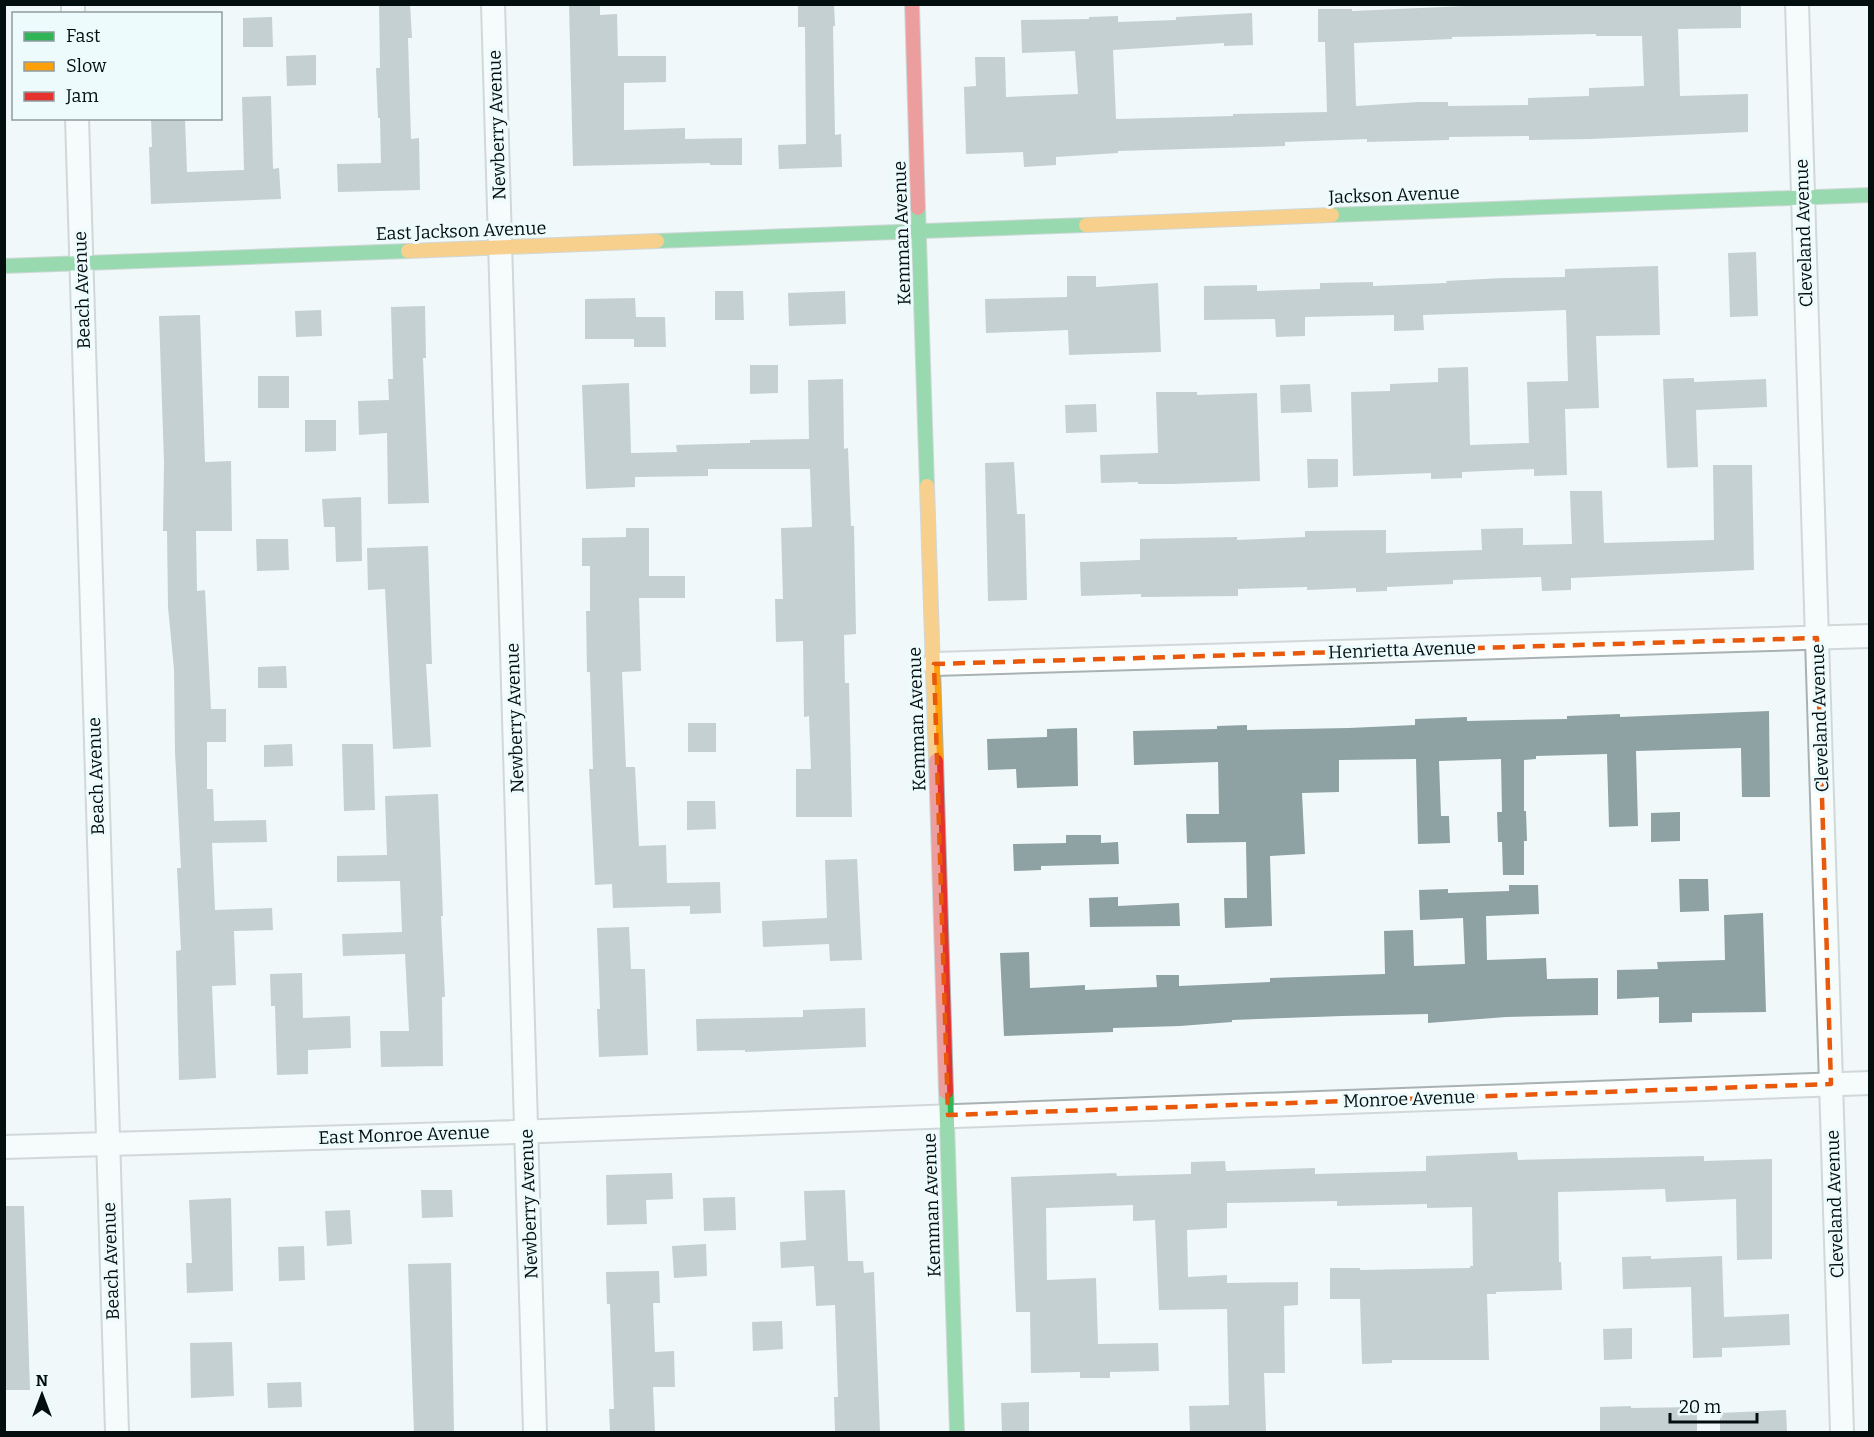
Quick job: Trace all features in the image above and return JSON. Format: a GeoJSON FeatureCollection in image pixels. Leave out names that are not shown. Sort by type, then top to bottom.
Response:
{"type":"FeatureCollection","features":[{"type":"Feature","properties":{"kind":"street","name":"Newberry Avenue"},"geometry":{"type":"LineString","coordinates":[[493,4],[536,1432]]}},
{"type":"Feature","properties":{"kind":"street","name":"Kemman Avenue"},"geometry":{"type":"LineString","coordinates":[[912,4],[957,1432]]}},
{"type":"Feature","properties":{"kind":"street","name":"Cleveland Avenue"},"geometry":{"type":"LineString","coordinates":[[1797,4],[1842,1432]]}},
{"type":"Feature","properties":{"kind":"street","name":"Beach Avenue"},"geometry":{"type":"LineString","coordinates":[[77,120],[117,1432]]}},
{"type":"Feature","properties":{"kind":"street","name":"Jackson Avenue"},"geometry":{"type":"LineString","coordinates":[[920,232],[1869,195]]}},
{"type":"Feature","properties":{"kind":"street","name":"East Jackson Avenue"},"geometry":{"type":"LineString","coordinates":[[4,266],[920,232]]}},
{"type":"Feature","properties":{"kind":"street","name":"Henrietta Avenue"},"geometry":{"type":"LineString","coordinates":[[934,664],[1869,636]]}},
{"type":"Feature","properties":{"kind":"street","name":"Monroe Avenue"},"geometry":{"type":"LineString","coordinates":[[948,1115],[1869,1083]]}},
{"type":"Feature","properties":{"kind":"street","name":"East Monroe Avenue"},"geometry":{"type":"LineString","coordinates":[[4,1148],[948,1115]]}},
{"type":"Feature","properties":{"kind":"highlighted area"},"geometry":{"type":"Polygon","coordinates":[[[1817,638],[1831,1084],[948,1115],[934,664],[1817,638]]]}},
{"type":"Feature","properties":{"kind":"building"},"geometry":{"type":"Polygon","coordinates":[[[379,4],[410,4],[412,38],[408,38],[411,139],[419,138],[420,190],[338,192],[337,164],[381,163],[376,68],[380,68],[379,4]]]}},
{"type":"Feature","properties":{"kind":"building"},"geometry":{"type":"Polygon","coordinates":[[[569,4],[600,4],[600,15],[617,14],[618,56],[666,56],[666,82],[624,83],[624,130],[685,128],[685,139],[742,138],[742,165],[710,165],[710,163],[573,166],[569,4]]]}},
{"type":"Feature","properties":{"kind":"building"},"geometry":{"type":"Polygon","coordinates":[[[798,4],[834,4],[835,135],[841,134],[842,167],[779,169],[778,145],[806,144],[805,27],[798,27],[798,4]]]}},
{"type":"Feature","properties":{"kind":"building"},"geometry":{"type":"Polygon","coordinates":[[[1525,4],[1741,4],[1741,28],[1678,29],[1680,96],[1748,94],[1748,132],[1591,139],[1529,140],[1529,136],[1449,137],[1449,140],[1367,142],[1367,139],[1285,142],[1285,146],[1118,151],[1118,153],[1056,157],[1056,165],[1024,167],[1023,152],[966,154],[964,87],[976,86],[975,57],[1005,57],[1006,97],[1078,94],[1075,51],[1022,53],[1021,20],[1089,19],[1089,17],[1118,16],[1118,22],[1176,20],[1176,17],[1252,13],[1253,45],[1224,46],[1224,43],[1113,50],[1116,119],[1233,116],[1233,114],[1327,112],[1325,42],[1318,42],[1318,9],[1352,9],[1352,11],[1525,6],[1525,4]],[[1596,34],[1452,37],[1452,39],[1354,43],[1356,106],[1418,102],[1448,102],[1448,106],[1528,105],[1528,98],[1589,96],[1589,88],[1644,86],[1642,36],[1596,36],[1596,34]]]}},
{"type":"Feature","properties":{"kind":"building"},"geometry":{"type":"Polygon","coordinates":[[[272,17],[273,47],[243,47],[243,18],[272,17]]]}},
{"type":"Feature","properties":{"kind":"building"},"geometry":{"type":"Polygon","coordinates":[[[316,55],[316,85],[287,86],[286,56],[316,55]]]}},
{"type":"Feature","properties":{"kind":"building"},"geometry":{"type":"Polygon","coordinates":[[[271,96],[273,169],[279,168],[281,199],[151,204],[149,147],[152,147],[151,120],[185,120],[187,172],[244,170],[242,97],[271,96]]]}},
{"type":"Feature","properties":{"kind":"building"},"geometry":{"type":"Polygon","coordinates":[[[1756,252],[1758,316],[1730,317],[1728,253],[1756,252]]]}},
{"type":"Feature","properties":{"kind":"building"},"geometry":{"type":"Polygon","coordinates":[[[1658,266],[1660,335],[1596,336],[1599,408],[1565,409],[1567,475],[1534,476],[1534,469],[1462,472],[1462,478],[1431,479],[1431,473],[1353,476],[1351,392],[1390,391],[1390,384],[1438,382],[1438,368],[1468,367],[1470,445],[1529,443],[1527,382],[1568,381],[1566,310],[1423,315],[1424,330],[1394,331],[1394,315],[1305,317],[1305,336],[1276,337],[1275,319],[1204,320],[1204,286],[1257,285],[1257,291],[1320,289],[1320,283],[1373,282],[1373,286],[1447,283],[1446,281],[1565,277],[1565,269],[1658,266]]]}},
{"type":"Feature","properties":{"kind":"building"},"geometry":{"type":"Polygon","coordinates":[[[1067,276],[1096,276],[1096,287],[1158,283],[1161,352],[1069,355],[1068,330],[986,333],[985,299],[1067,297],[1067,276]]]}},
{"type":"Feature","properties":{"kind":"building"},"geometry":{"type":"Polygon","coordinates":[[[715,291],[743,291],[744,320],[715,320],[715,291]]]}},
{"type":"Feature","properties":{"kind":"building"},"geometry":{"type":"Polygon","coordinates":[[[845,291],[846,324],[789,326],[788,293],[845,291]]]}},
{"type":"Feature","properties":{"kind":"building"},"geometry":{"type":"Polygon","coordinates":[[[635,298],[636,317],[665,317],[666,347],[634,347],[634,339],[585,339],[585,299],[635,298]]]}},
{"type":"Feature","properties":{"kind":"building"},"geometry":{"type":"Polygon","coordinates":[[[425,306],[426,358],[423,358],[429,503],[388,504],[387,433],[359,435],[358,401],[389,400],[388,379],[393,379],[391,307],[425,306]]]}},
{"type":"Feature","properties":{"kind":"building"},"geometry":{"type":"Polygon","coordinates":[[[321,310],[322,336],[296,337],[295,311],[321,310]]]}},
{"type":"Feature","properties":{"kind":"building"},"geometry":{"type":"Polygon","coordinates":[[[200,315],[205,462],[231,461],[232,531],[196,531],[197,591],[205,590],[211,709],[226,709],[226,742],[207,742],[207,789],[213,789],[214,821],[266,820],[267,842],[212,843],[215,910],[272,908],[273,930],[234,931],[236,985],[212,986],[216,1078],[179,1080],[176,951],[181,950],[177,868],[181,868],[175,752],[174,669],[168,607],[167,531],[163,531],[164,462],[159,316],[200,315]]]}},
{"type":"Feature","properties":{"kind":"building"},"geometry":{"type":"Polygon","coordinates":[[[750,365],[778,365],[778,393],[750,394],[750,365]]]}},
{"type":"Feature","properties":{"kind":"building"},"geometry":{"type":"Polygon","coordinates":[[[258,376],[289,376],[289,408],[258,408],[258,376]]]}},
{"type":"Feature","properties":{"kind":"building"},"geometry":{"type":"Polygon","coordinates":[[[1694,378],[1694,382],[1766,379],[1767,407],[1696,410],[1698,467],[1667,468],[1663,379],[1694,378]]]}},
{"type":"Feature","properties":{"kind":"building"},"geometry":{"type":"Polygon","coordinates":[[[843,379],[844,449],[848,448],[851,526],[854,526],[856,634],[844,635],[845,683],[849,683],[852,817],[796,817],[796,769],[811,769],[809,716],[804,717],[803,641],[776,642],[775,599],[783,599],[781,528],[812,527],[810,469],[708,469],[708,476],[635,477],[635,487],[586,489],[582,385],[629,383],[631,453],[677,452],[676,445],[809,439],[808,380],[843,379]]]}},
{"type":"Feature","properties":{"kind":"building"},"geometry":{"type":"Polygon","coordinates":[[[1310,384],[1312,412],[1281,413],[1280,385],[1310,384]]]}},
{"type":"Feature","properties":{"kind":"building"},"geometry":{"type":"Polygon","coordinates":[[[1156,392],[1197,392],[1197,395],[1257,393],[1260,481],[1173,484],[1101,483],[1100,455],[1158,453],[1156,392]]]}},
{"type":"Feature","properties":{"kind":"building"},"geometry":{"type":"Polygon","coordinates":[[[1096,404],[1097,432],[1066,433],[1065,405],[1096,404]]]}},
{"type":"Feature","properties":{"kind":"building"},"geometry":{"type":"Polygon","coordinates":[[[305,420],[336,420],[336,451],[305,452],[305,420]]]}},
{"type":"Feature","properties":{"kind":"building"},"geometry":{"type":"Polygon","coordinates":[[[1307,459],[1338,459],[1338,487],[1308,488],[1307,459]]]}},
{"type":"Feature","properties":{"kind":"building"},"geometry":{"type":"Polygon","coordinates":[[[1014,462],[1017,514],[1025,514],[1027,600],[988,601],[985,463],[1014,462]]]}},
{"type":"Feature","properties":{"kind":"building"},"geometry":{"type":"Polygon","coordinates":[[[1713,465],[1752,465],[1754,570],[1571,578],[1571,590],[1542,591],[1541,577],[1453,580],[1453,584],[1387,587],[1387,591],[1356,592],[1356,588],[1307,590],[1307,587],[1238,589],[1238,596],[1141,597],[1141,594],[1081,596],[1080,562],[1140,560],[1140,539],[1237,537],[1237,540],[1305,537],[1305,531],[1386,530],[1386,553],[1482,550],[1481,529],[1523,528],[1523,545],[1572,544],[1570,491],[1602,491],[1604,543],[1714,540],[1713,465]]]}},
{"type":"Feature","properties":{"kind":"building"},"geometry":{"type":"Polygon","coordinates":[[[361,497],[362,561],[336,562],[335,527],[324,527],[322,499],[361,497]]]}},
{"type":"Feature","properties":{"kind":"building"},"geometry":{"type":"Polygon","coordinates":[[[626,528],[649,528],[649,576],[685,576],[685,598],[639,598],[641,671],[622,672],[626,767],[635,767],[639,846],[666,845],[667,883],[720,882],[721,913],[690,914],[690,906],[613,908],[612,884],[595,885],[589,769],[593,769],[586,611],[590,611],[590,566],[582,566],[582,538],[626,537],[626,528]]]}},
{"type":"Feature","properties":{"kind":"building"},"geometry":{"type":"Polygon","coordinates":[[[256,539],[288,539],[289,570],[257,571],[256,539]]]}},
{"type":"Feature","properties":{"kind":"building"},"geometry":{"type":"Polygon","coordinates":[[[428,546],[432,664],[426,664],[431,747],[393,749],[385,589],[368,590],[367,548],[428,546]]]}},
{"type":"Feature","properties":{"kind":"building"},"geometry":{"type":"Polygon","coordinates":[[[286,666],[287,688],[258,688],[258,667],[286,666]]]}},
{"type":"Feature","properties":{"kind":"building"},"geometry":{"type":"Polygon","coordinates":[[[1769,711],[1770,797],[1742,797],[1741,748],[1636,751],[1638,826],[1609,827],[1607,754],[1536,756],[1536,759],[1524,760],[1524,811],[1526,811],[1527,841],[1524,841],[1524,875],[1503,875],[1502,842],[1498,842],[1497,812],[1502,812],[1501,759],[1439,761],[1441,816],[1449,816],[1450,843],[1418,844],[1416,759],[1339,760],[1339,792],[1302,793],[1305,854],[1270,856],[1272,926],[1225,928],[1224,898],[1247,898],[1246,842],[1187,843],[1186,814],[1219,814],[1218,762],[1134,765],[1133,731],[1217,729],[1217,726],[1247,725],[1247,730],[1349,728],[1415,725],[1415,719],[1467,717],[1467,721],[1567,719],[1567,716],[1620,714],[1620,717],[1769,711]]]}},
{"type":"Feature","properties":{"kind":"building"},"geometry":{"type":"Polygon","coordinates":[[[688,723],[716,723],[716,752],[688,752],[688,723]]]}},
{"type":"Feature","properties":{"kind":"building"},"geometry":{"type":"Polygon","coordinates":[[[1077,728],[1078,786],[1017,788],[1016,769],[988,770],[987,739],[1047,737],[1047,729],[1077,728]]]}},
{"type":"Feature","properties":{"kind":"building"},"geometry":{"type":"Polygon","coordinates":[[[292,744],[293,766],[264,767],[264,745],[292,744]]]}},
{"type":"Feature","properties":{"kind":"building"},"geometry":{"type":"Polygon","coordinates":[[[342,744],[373,744],[375,810],[344,811],[342,744]]]}},
{"type":"Feature","properties":{"kind":"building"},"geometry":{"type":"Polygon","coordinates":[[[438,794],[445,997],[442,997],[443,1066],[381,1067],[380,1031],[409,1031],[405,954],[343,956],[342,934],[402,932],[400,881],[337,882],[337,856],[387,855],[385,796],[438,794]]]}},
{"type":"Feature","properties":{"kind":"building"},"geometry":{"type":"Polygon","coordinates":[[[687,801],[715,801],[716,829],[687,830],[687,801]]]}},
{"type":"Feature","properties":{"kind":"building"},"geometry":{"type":"Polygon","coordinates":[[[1680,812],[1680,841],[1651,842],[1651,813],[1680,812]]]}},
{"type":"Feature","properties":{"kind":"building"},"geometry":{"type":"Polygon","coordinates":[[[1066,835],[1101,835],[1101,843],[1118,842],[1119,864],[1041,866],[1041,870],[1014,871],[1013,844],[1066,843],[1066,835]]]}},
{"type":"Feature","properties":{"kind":"building"},"geometry":{"type":"Polygon","coordinates":[[[857,859],[862,960],[830,961],[829,944],[763,947],[762,921],[827,918],[825,860],[857,859]]]}},
{"type":"Feature","properties":{"kind":"building"},"geometry":{"type":"Polygon","coordinates":[[[1679,879],[1708,879],[1709,911],[1680,912],[1679,879]]]}},
{"type":"Feature","properties":{"kind":"building"},"geometry":{"type":"Polygon","coordinates":[[[1509,885],[1538,885],[1539,914],[1486,916],[1487,960],[1546,958],[1547,979],[1598,978],[1598,1015],[1506,1017],[1428,1023],[1428,1014],[1342,1016],[1232,1020],[1232,1022],[1180,1026],[1113,1028],[1113,1032],[1004,1036],[1000,953],[1029,952],[1030,988],[1085,985],[1085,990],[1157,987],[1156,975],[1179,975],[1179,986],[1270,982],[1270,978],[1385,974],[1384,931],[1413,930],[1414,966],[1465,964],[1463,918],[1420,920],[1419,890],[1448,889],[1448,893],[1509,891],[1509,885]]]}},
{"type":"Feature","properties":{"kind":"building"},"geometry":{"type":"Polygon","coordinates":[[[1118,897],[1118,906],[1179,903],[1180,926],[1090,927],[1089,898],[1118,897]]]}},
{"type":"Feature","properties":{"kind":"building"},"geometry":{"type":"Polygon","coordinates":[[[1763,913],[1766,1012],[1692,1013],[1692,1022],[1659,1023],[1659,997],[1617,999],[1617,970],[1658,969],[1657,962],[1725,960],[1724,915],[1763,913]]]}},
{"type":"Feature","properties":{"kind":"building"},"geometry":{"type":"Polygon","coordinates":[[[629,927],[631,969],[645,969],[648,1055],[599,1057],[597,928],[629,927]]]}},
{"type":"Feature","properties":{"kind":"building"},"geometry":{"type":"Polygon","coordinates":[[[302,973],[303,1018],[350,1016],[351,1048],[308,1050],[308,1074],[277,1075],[275,1006],[271,1006],[270,974],[302,973]]]}},
{"type":"Feature","properties":{"kind":"building"},"geometry":{"type":"Polygon","coordinates":[[[865,1008],[866,1047],[745,1052],[745,1050],[697,1051],[696,1019],[803,1017],[803,1010],[865,1008]]]}},
{"type":"Feature","properties":{"kind":"building"},"geometry":{"type":"Polygon","coordinates":[[[1517,1152],[1518,1160],[1704,1156],[1704,1161],[1772,1159],[1772,1259],[1737,1260],[1736,1199],[1666,1202],[1665,1189],[1558,1192],[1559,1262],[1561,1262],[1562,1290],[1487,1294],[1489,1360],[1392,1360],[1392,1363],[1362,1364],[1360,1299],[1330,1299],[1330,1268],[1360,1268],[1360,1270],[1470,1268],[1473,1266],[1472,1207],[1427,1208],[1427,1204],[1337,1206],[1337,1201],[1227,1203],[1227,1228],[1187,1230],[1188,1277],[1227,1275],[1227,1283],[1298,1282],[1298,1305],[1284,1306],[1285,1373],[1264,1373],[1266,1432],[1190,1432],[1189,1406],[1229,1405],[1227,1309],[1159,1310],[1155,1220],[1133,1221],[1133,1205],[1046,1208],[1047,1280],[1096,1278],[1098,1344],[1158,1343],[1159,1371],[1110,1372],[1110,1378],[1080,1378],[1080,1372],[1031,1373],[1030,1312],[1016,1312],[1011,1177],[1116,1173],[1117,1176],[1191,1174],[1191,1162],[1225,1161],[1226,1171],[1315,1168],[1315,1174],[1426,1171],[1426,1156],[1517,1152]]]}},
{"type":"Feature","properties":{"kind":"building"},"geometry":{"type":"Polygon","coordinates":[[[672,1173],[673,1199],[646,1200],[647,1224],[607,1225],[606,1175],[672,1173]]]}},
{"type":"Feature","properties":{"kind":"building"},"geometry":{"type":"Polygon","coordinates":[[[421,1190],[452,1190],[453,1217],[422,1218],[421,1190]]]}},
{"type":"Feature","properties":{"kind":"building"},"geometry":{"type":"Polygon","coordinates":[[[845,1190],[848,1261],[863,1261],[864,1273],[874,1272],[880,1432],[835,1432],[834,1397],[838,1397],[835,1305],[816,1306],[814,1266],[781,1268],[780,1242],[806,1240],[804,1191],[845,1190]]]}},
{"type":"Feature","properties":{"kind":"building"},"geometry":{"type":"Polygon","coordinates":[[[735,1197],[736,1230],[704,1231],[703,1198],[735,1197]]]}},
{"type":"Feature","properties":{"kind":"building"},"geometry":{"type":"Polygon","coordinates":[[[231,1198],[233,1291],[187,1293],[186,1263],[192,1263],[189,1200],[231,1198]]]}},
{"type":"Feature","properties":{"kind":"building"},"geometry":{"type":"Polygon","coordinates":[[[4,1206],[24,1206],[30,1390],[4,1390],[4,1206]]]}},
{"type":"Feature","properties":{"kind":"building"},"geometry":{"type":"Polygon","coordinates":[[[350,1210],[352,1244],[327,1246],[325,1211],[350,1210]]]}},
{"type":"Feature","properties":{"kind":"building"},"geometry":{"type":"Polygon","coordinates":[[[706,1244],[707,1276],[674,1278],[672,1246],[706,1244]]]}},
{"type":"Feature","properties":{"kind":"building"},"geometry":{"type":"Polygon","coordinates":[[[304,1246],[305,1280],[279,1281],[278,1247],[304,1246]]]}},
{"type":"Feature","properties":{"kind":"building"},"geometry":{"type":"Polygon","coordinates":[[[1651,1256],[1651,1259],[1722,1256],[1724,1317],[1789,1314],[1790,1345],[1722,1348],[1722,1357],[1693,1358],[1691,1287],[1623,1289],[1622,1257],[1651,1256]]]}},
{"type":"Feature","properties":{"kind":"building"},"geometry":{"type":"Polygon","coordinates":[[[451,1263],[454,1432],[414,1432],[408,1264],[451,1263]]]}},
{"type":"Feature","properties":{"kind":"building"},"geometry":{"type":"Polygon","coordinates":[[[659,1271],[660,1303],[653,1303],[655,1352],[674,1351],[675,1387],[653,1387],[655,1432],[610,1432],[609,1409],[614,1409],[610,1304],[607,1304],[606,1272],[659,1271]]]}},
{"type":"Feature","properties":{"kind":"building"},"geometry":{"type":"Polygon","coordinates":[[[782,1321],[783,1349],[753,1351],[752,1322],[782,1321]]]}},
{"type":"Feature","properties":{"kind":"building"},"geometry":{"type":"Polygon","coordinates":[[[1632,1328],[1632,1359],[1604,1360],[1603,1329],[1632,1328]]]}},
{"type":"Feature","properties":{"kind":"building"},"geometry":{"type":"Polygon","coordinates":[[[232,1342],[234,1396],[191,1398],[190,1343],[232,1342]]]}},
{"type":"Feature","properties":{"kind":"building"},"geometry":{"type":"Polygon","coordinates":[[[301,1382],[302,1407],[268,1408],[267,1383],[301,1382]]]}},
{"type":"Feature","properties":{"kind":"building"},"geometry":{"type":"Polygon","coordinates":[[[1029,1402],[1029,1432],[1002,1432],[1001,1403],[1029,1402]]]}},
{"type":"Feature","properties":{"kind":"building"},"geometry":{"type":"Polygon","coordinates":[[[1631,1406],[1631,1408],[1697,1407],[1697,1432],[1600,1432],[1600,1407],[1631,1406]]]}},
{"type":"Feature","properties":{"kind":"building"},"geometry":{"type":"Polygon","coordinates":[[[1786,1410],[1787,1432],[1720,1432],[1720,1413],[1786,1410]]]}},
{"type":"Feature","properties":{"kind":"traffic: fast"},"geometry":{"type":"LineString","coordinates":[[1332,215],[1870,195]]}},
{"type":"Feature","properties":{"kind":"traffic: fast"},"geometry":{"type":"LineString","coordinates":[[918,208],[927,486]]}},
{"type":"Feature","properties":{"kind":"traffic: fast"},"geometry":{"type":"LineString","coordinates":[[657,241],[1086,225]]}},
{"type":"Feature","properties":{"kind":"traffic: fast"},"geometry":{"type":"LineString","coordinates":[[4,266],[408,251]]}},
{"type":"Feature","properties":{"kind":"traffic: fast"},"geometry":{"type":"LineString","coordinates":[[946,1092],[957,1432]]}},
{"type":"Feature","properties":{"kind":"traffic: slow"},"geometry":{"type":"LineString","coordinates":[[1086,225],[1332,215]]}},
{"type":"Feature","properties":{"kind":"traffic: slow"},"geometry":{"type":"LineString","coordinates":[[408,251],[657,241]]}},
{"type":"Feature","properties":{"kind":"traffic: slow"},"geometry":{"type":"LineString","coordinates":[[927,486],[936,761]]}},
{"type":"Feature","properties":{"kind":"traffic: jam"},"geometry":{"type":"LineString","coordinates":[[912,4],[918,208]]}},
{"type":"Feature","properties":{"kind":"traffic: jam"},"geometry":{"type":"LineString","coordinates":[[936,761],[946,1092]]}}]}
